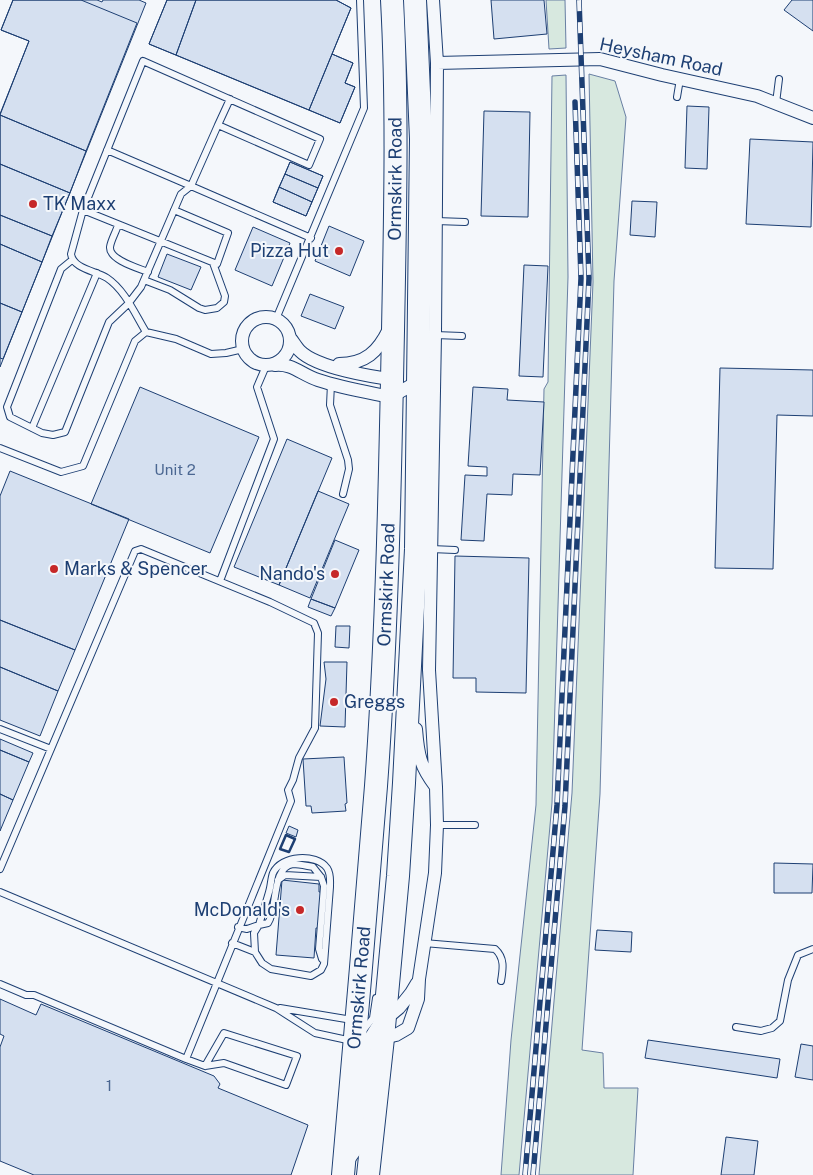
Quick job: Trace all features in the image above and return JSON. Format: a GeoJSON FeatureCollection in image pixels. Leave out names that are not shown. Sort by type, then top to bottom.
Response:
{"type":"FeatureCollection","features":[{"type":"Feature","properties":{"kind":"highway","name":"Ormskirk Road"},"geometry":{"type":"LineString","coordinates":[[368,1175],[370,1029],[392,388],[396,101],[392,0]]}},
{"type":"Feature","properties":{"kind":"highway","name":"Ormskirk Road"},"geometry":{"type":"LineString","coordinates":[[344,1170],[391,900],[404,783],[416,549],[421,139],[415,0]]}},
{"type":"Feature","properties":{"kind":"street"},"geometry":{"type":"LineString","coordinates":[[370,1029],[396,1035],[408,1028],[418,999],[419,979],[435,873],[436,787],[429,670],[435,334],[437,63],[433,0]]}},
{"type":"Feature","properties":{"kind":"street","name":"Heysham Road"},"geometry":{"type":"LineString","coordinates":[[437,63],[600,59],[757,96],[813,118]]}},
{"type":"Feature","properties":{"kind":"street"},"geometry":{"type":"LineString","coordinates":[[392,388],[374,377],[317,362],[301,352],[291,339],[286,327],[276,319],[260,318],[247,326],[243,333],[243,349],[252,361],[258,365],[290,365],[305,375],[332,384],[392,388],[417,382]]}},
{"type":"Feature","properties":{"kind":"street"},"geometry":{"type":"LineString","coordinates":[[317,362],[343,364],[356,363],[362,360],[372,354],[379,346],[393,320]]}},
{"type":"Feature","properties":{"kind":"street"},"geometry":{"type":"LineString","coordinates":[[270,365],[282,360],[287,354],[291,339]]}},
{"type":"Feature","properties":{"kind":"street"},"geometry":{"type":"LineString","coordinates":[[412,637],[419,757],[424,772],[436,787]]}},
{"type":"Feature","properties":{"kind":"street"},"geometry":{"type":"LineString","coordinates":[[370,1029],[399,1008],[419,979]]}},
{"type":"Feature","properties":{"kind":"lane"},"geometry":{"type":"LineString","coordinates":[[276,319],[364,108],[360,0]]}},
{"type":"Feature","properties":{"kind":"lane"},"geometry":{"type":"LineString","coordinates":[[72,260],[72,246],[83,210],[142,60],[320,139],[309,165],[218,125]]}},
{"type":"Feature","properties":{"kind":"lane"},"geometry":{"type":"LineString","coordinates":[[677,97],[680,79]]}},
{"type":"Feature","properties":{"kind":"lane"},"geometry":{"type":"LineString","coordinates":[[776,103],[779,79]]}},
{"type":"Feature","properties":{"kind":"lane"},"geometry":{"type":"LineString","coordinates":[[72,260],[61,269],[7,407],[10,417],[42,433],[54,435],[65,432],[110,322],[128,304],[144,280],[181,194],[191,186],[230,99]]}},
{"type":"Feature","properties":{"kind":"lane"},"geometry":{"type":"LineString","coordinates":[[107,150],[311,238]]}},
{"type":"Feature","properties":{"kind":"lane"},"geometry":{"type":"LineString","coordinates":[[83,210],[217,264],[228,233],[174,210]]}},
{"type":"Feature","properties":{"kind":"lane"},"geometry":{"type":"LineString","coordinates":[[436,221],[465,222]]}},
{"type":"Feature","properties":{"kind":"lane"},"geometry":{"type":"LineString","coordinates":[[118,225],[110,248],[112,254],[118,260],[148,272]]}},
{"type":"Feature","properties":{"kind":"lane"},"geometry":{"type":"LineString","coordinates":[[72,260],[111,281],[119,289],[146,332],[176,339],[211,354],[243,349]]}},
{"type":"Feature","properties":{"kind":"lane"},"geometry":{"type":"LineString","coordinates":[[144,280],[170,290],[199,308],[205,310],[217,308],[224,302],[225,296],[213,263]]}},
{"type":"Feature","properties":{"kind":"lane"},"geometry":{"type":"LineString","coordinates":[[32,428],[97,273]]}},
{"type":"Feature","properties":{"kind":"lane"},"geometry":{"type":"LineString","coordinates":[[0,448],[61,472],[83,466],[135,341],[146,332]]}},
{"type":"Feature","properties":{"kind":"lane"},"geometry":{"type":"LineString","coordinates":[[435,334],[462,336]]}},
{"type":"Feature","properties":{"kind":"lane"},"geometry":{"type":"LineString","coordinates":[[220,581],[274,439],[257,387],[270,365]]}},
{"type":"Feature","properties":{"kind":"lane"},"geometry":{"type":"LineString","coordinates":[[332,384],[330,405],[348,460],[349,470],[343,494]]}},
{"type":"Feature","properties":{"kind":"lane"},"geometry":{"type":"LineString","coordinates":[[0,869],[135,551],[141,549],[220,581],[303,616],[317,626],[315,728],[299,758],[288,790],[291,801],[238,927],[218,983],[186,1059]]}},
{"type":"Feature","properties":{"kind":"lane"},"geometry":{"type":"LineString","coordinates":[[431,549],[455,550]]}},
{"type":"Feature","properties":{"kind":"lane"},"geometry":{"type":"LineString","coordinates":[[0,729],[51,749]]}},
{"type":"Feature","properties":{"kind":"lane"},"geometry":{"type":"LineString","coordinates":[[437,825],[474,825]]}},
{"type":"Feature","properties":{"kind":"lane"},"geometry":{"type":"LineString","coordinates":[[294,858],[304,858],[320,862],[326,867],[330,874],[324,964],[321,970],[310,976],[300,976],[271,969],[262,963],[256,952],[254,933],[259,925],[273,872],[279,865],[294,858]]}},
{"type":"Feature","properties":{"kind":"lane"},"geometry":{"type":"LineString","coordinates":[[238,927],[247,929],[268,923],[272,917],[278,881],[283,870],[292,864],[313,867],[321,877],[324,886],[320,949],[324,964]]}},
{"type":"Feature","properties":{"kind":"lane"},"geometry":{"type":"LineString","coordinates":[[278,881],[285,875],[321,877]]}},
{"type":"Feature","properties":{"kind":"lane"},"geometry":{"type":"LineString","coordinates":[[0,892],[276,1008],[315,1033],[370,1029]]}},
{"type":"Feature","properties":{"kind":"lane"},"geometry":{"type":"LineString","coordinates":[[232,943],[256,952]]}},
{"type":"Feature","properties":{"kind":"lane"},"geometry":{"type":"LineString","coordinates":[[424,943],[495,949],[500,953],[503,963],[501,981]]}},
{"type":"Feature","properties":{"kind":"lane"},"geometry":{"type":"LineString","coordinates":[[736,1027],[761,1031],[772,1028],[780,1021],[788,980],[798,955],[813,949]]}},
{"type":"Feature","properties":{"kind":"lane"},"geometry":{"type":"LineString","coordinates":[[0,984],[26,995],[34,995],[205,1066],[224,1063],[286,1085],[297,1056],[224,1034],[205,1066]]}},
{"type":"Feature","properties":{"kind":"lane"},"geometry":{"type":"LineString","coordinates":[[370,1029],[377,988]]}},
{"type":"Feature","properties":{"kind":"lane"},"geometry":{"type":"LineString","coordinates":[[276,1008],[370,1029]]}},
{"type":"Feature","properties":{"kind":"shaded area"},"geometry":{"type":"Polygon","coordinates":[[[546,0],[565,0],[566,48],[549,49],[546,0]]]}},
{"type":"Feature","properties":{"kind":"shaded area"},"geometry":{"type":"Polygon","coordinates":[[[589,74],[615,81],[626,117],[614,281],[600,794],[582,1050],[603,1053],[604,1088],[638,1088],[633,1175],[539,1175],[572,793],[593,282],[589,74]]]}},
{"type":"Feature","properties":{"kind":"shaded area"},"geometry":{"type":"Polygon","coordinates":[[[566,75],[568,277],[552,803],[519,1175],[501,1175],[511,1040],[536,805],[544,389],[548,382],[552,76],[566,75]]]}},
{"type":"Feature","properties":{"kind":"building"},"geometry":{"type":"Polygon","coordinates":[[[13,0],[97,0],[102,2],[103,0],[139,0],[146,3],[0,367],[0,114],[29,41],[1,30],[13,0]]]}},
{"type":"Feature","properties":{"kind":"building"},"geometry":{"type":"Polygon","coordinates":[[[13,0],[81,0],[137,23],[86,151],[0,115],[29,41],[1,30],[13,0]]]}},
{"type":"Feature","properties":{"kind":"building"},"geometry":{"type":"Polygon","coordinates":[[[167,0],[336,0],[351,8],[332,54],[353,63],[345,83],[355,87],[340,123],[149,44],[167,0]]]}},
{"type":"Feature","properties":{"kind":"building"},"geometry":{"type":"Polygon","coordinates":[[[167,0],[196,0],[176,55],[149,44],[167,0]]]}},
{"type":"Feature","properties":{"kind":"building"},"geometry":{"type":"Polygon","coordinates":[[[196,0],[336,0],[351,8],[309,110],[176,55],[196,0]]]}},
{"type":"Feature","properties":{"kind":"building"},"geometry":{"type":"Polygon","coordinates":[[[491,0],[544,0],[547,34],[494,39],[491,0]]]}},
{"type":"Feature","properties":{"kind":"building"},"geometry":{"type":"Polygon","coordinates":[[[792,0],[813,0],[813,31],[784,10],[792,0]]]}},
{"type":"Feature","properties":{"kind":"building"},"geometry":{"type":"Polygon","coordinates":[[[332,54],[353,63],[345,83],[355,87],[340,123],[309,110],[332,54]]]}},
{"type":"Feature","properties":{"kind":"building"},"geometry":{"type":"Polygon","coordinates":[[[687,106],[709,107],[707,169],[685,168],[687,106]]]}},
{"type":"Feature","properties":{"kind":"building"},"geometry":{"type":"Polygon","coordinates":[[[484,111],[530,112],[528,217],[481,216],[484,111]]]}},
{"type":"Feature","properties":{"kind":"building"},"geometry":{"type":"Polygon","coordinates":[[[0,115],[86,151],[70,193],[0,164],[0,115]]]}},
{"type":"Feature","properties":{"kind":"building"},"geometry":{"type":"Polygon","coordinates":[[[750,139],[813,142],[811,227],[746,224],[750,139]]]}},
{"type":"Feature","properties":{"kind":"building"},"geometry":{"type":"Polygon","coordinates":[[[290,162],[323,176],[306,216],[273,202],[290,162]]]}},
{"type":"Feature","properties":{"kind":"building"},"geometry":{"type":"Polygon","coordinates":[[[290,162],[323,176],[318,188],[285,174],[290,162]]]}},
{"type":"Feature","properties":{"kind":"building","name":"TK Maxx"},"geometry":{"type":"Polygon","coordinates":[[[0,164],[70,193],[52,236],[0,215],[0,164]]]}},
{"type":"Feature","properties":{"kind":"building"},"geometry":{"type":"Polygon","coordinates":[[[285,174],[318,188],[312,202],[279,187],[285,174]]]}},
{"type":"Feature","properties":{"kind":"building"},"geometry":{"type":"Polygon","coordinates":[[[279,187],[312,202],[306,216],[273,202],[279,187]]]}},
{"type":"Feature","properties":{"kind":"building"},"geometry":{"type":"Polygon","coordinates":[[[632,201],[657,202],[655,237],[630,235],[632,201]]]}},
{"type":"Feature","properties":{"kind":"building"},"geometry":{"type":"Polygon","coordinates":[[[0,215],[52,236],[42,262],[0,244],[0,215]]]}},
{"type":"Feature","properties":{"kind":"building","name":"Pizza Hut"},"geometry":{"type":"Polygon","coordinates":[[[329,226],[364,241],[350,276],[315,261],[329,226]]]}},
{"type":"Feature","properties":{"kind":"building"},"geometry":{"type":"Polygon","coordinates":[[[253,227],[290,243],[272,286],[235,270],[253,227]]]}},
{"type":"Feature","properties":{"kind":"building"},"geometry":{"type":"Polygon","coordinates":[[[0,244],[42,262],[22,312],[0,303],[0,244]]]}},
{"type":"Feature","properties":{"kind":"building"},"geometry":{"type":"Polygon","coordinates":[[[167,254],[201,267],[191,290],[158,277],[167,254]]]}},
{"type":"Feature","properties":{"kind":"building"},"geometry":{"type":"Polygon","coordinates":[[[524,265],[548,266],[543,377],[519,376],[524,265]]]}},
{"type":"Feature","properties":{"kind":"building"},"geometry":{"type":"Polygon","coordinates":[[[310,294],[344,307],[335,329],[301,316],[310,294]]]}},
{"type":"Feature","properties":{"kind":"building"},"geometry":{"type":"Polygon","coordinates":[[[0,303],[22,312],[3,359],[0,358],[0,303]]]}},
{"type":"Feature","properties":{"kind":"building"},"geometry":{"type":"Polygon","coordinates":[[[720,368],[813,370],[813,416],[777,415],[773,569],[715,568],[720,368]]]}},
{"type":"Feature","properties":{"kind":"building"},"geometry":{"type":"Polygon","coordinates":[[[140,387],[259,437],[210,553],[91,504],[140,387]]]}},
{"type":"Feature","properties":{"kind":"building"},"geometry":{"type":"Polygon","coordinates":[[[473,387],[508,389],[507,400],[544,402],[540,475],[513,474],[512,495],[487,494],[484,541],[461,540],[465,475],[487,476],[487,467],[468,466],[473,387]]]}},
{"type":"Feature","properties":{"kind":"building"},"geometry":{"type":"Polygon","coordinates":[[[287,439],[332,458],[279,585],[234,567],[287,439]]]}},
{"type":"Feature","properties":{"kind":"building","name":"Marks & Spencer"},"geometry":{"type":"Polygon","coordinates":[[[10,471],[129,519],[75,650],[0,620],[0,496],[10,471]]]}},
{"type":"Feature","properties":{"kind":"building"},"geometry":{"type":"Polygon","coordinates":[[[318,491],[349,504],[310,598],[279,585],[318,491]]]}},
{"type":"Feature","properties":{"kind":"building","name":"Nando's"},"geometry":{"type":"Polygon","coordinates":[[[335,540],[359,550],[335,608],[311,599],[335,540]]]}},
{"type":"Feature","properties":{"kind":"building"},"geometry":{"type":"Polygon","coordinates":[[[455,556],[529,558],[526,693],[476,692],[476,678],[453,678],[455,556]]]}},
{"type":"Feature","properties":{"kind":"building"},"geometry":{"type":"Polygon","coordinates":[[[311,599],[335,608],[331,616],[308,607],[311,599]]]}},
{"type":"Feature","properties":{"kind":"building"},"geometry":{"type":"Polygon","coordinates":[[[0,620],[75,650],[58,691],[0,667],[0,620]]]}},
{"type":"Feature","properties":{"kind":"building"},"geometry":{"type":"Polygon","coordinates":[[[336,626],[350,626],[349,648],[335,647],[336,626]]]}},
{"type":"Feature","properties":{"kind":"building","name":"Greggs"},"geometry":{"type":"Polygon","coordinates":[[[324,662],[347,662],[345,727],[320,726],[326,679],[324,662]]]}},
{"type":"Feature","properties":{"kind":"building"},"geometry":{"type":"Polygon","coordinates":[[[0,667],[58,691],[40,736],[0,720],[0,667]]]}},
{"type":"Feature","properties":{"kind":"building"},"geometry":{"type":"Polygon","coordinates":[[[0,739],[33,753],[29,762],[0,750],[0,739]]]}},
{"type":"Feature","properties":{"kind":"building"},"geometry":{"type":"Polygon","coordinates":[[[0,750],[29,762],[13,800],[0,794],[0,750]]]}},
{"type":"Feature","properties":{"kind":"building"},"geometry":{"type":"Polygon","coordinates":[[[344,757],[346,811],[312,813],[311,806],[306,806],[303,759],[344,757]]]}},
{"type":"Feature","properties":{"kind":"building"},"geometry":{"type":"Polygon","coordinates":[[[0,794],[13,800],[0,831],[0,794]]]}},
{"type":"Feature","properties":{"kind":"building"},"geometry":{"type":"Polygon","coordinates":[[[289,826],[298,830],[296,837],[286,833],[289,826]]]}},
{"type":"Feature","properties":{"kind":"building"},"geometry":{"type":"Polygon","coordinates":[[[774,863],[813,864],[812,893],[774,893],[774,863]]]}},
{"type":"Feature","properties":{"kind":"building","name":"McDonald's"},"geometry":{"type":"Polygon","coordinates":[[[282,880],[319,884],[319,892],[322,892],[319,928],[316,928],[314,958],[276,955],[282,880]]]}},
{"type":"Feature","properties":{"kind":"building"},"geometry":{"type":"Polygon","coordinates":[[[597,930],[632,932],[631,952],[595,950],[597,930]]]}},
{"type":"Feature","properties":{"kind":"building"},"geometry":{"type":"Polygon","coordinates":[[[0,999],[36,1015],[41,1004],[214,1076],[220,1084],[218,1088],[308,1125],[291,1175],[34,1175],[0,1161],[0,1047],[4,1036],[0,1034],[0,999]]]}},
{"type":"Feature","properties":{"kind":"building"},"geometry":{"type":"Polygon","coordinates":[[[648,1040],[780,1059],[777,1078],[645,1058],[648,1040]]]}},
{"type":"Feature","properties":{"kind":"building"},"geometry":{"type":"Polygon","coordinates":[[[801,1044],[813,1046],[813,1080],[795,1077],[801,1044]]]}},
{"type":"Feature","properties":{"kind":"building"},"geometry":{"type":"Polygon","coordinates":[[[726,1137],[758,1141],[754,1175],[721,1175],[726,1137]]]}},
{"type":"Feature","properties":{"kind":"railway"},"geometry":{"type":"LineString","coordinates":[[533,1175],[565,806],[589,278],[579,0]]}},
{"type":"Feature","properties":{"kind":"railway"},"geometry":{"type":"LineString","coordinates":[[525,1175],[557,805],[581,278],[575,102]]}},
{"type":"Feature","properties":{"kind":"wall"},"geometry":{"type":"LineString","coordinates":[[286,835],[295,839],[289,852],[280,849],[286,835]]}},
{"type":"Feature","properties":{"kind":"place","name":"TK Maxx"},"geometry":{"type":"Point","coordinates":[33,204]}},
{"type":"Feature","properties":{"kind":"place","name":"Pizza Hut"},"geometry":{"type":"Point","coordinates":[339,251]}},
{"type":"Feature","properties":{"kind":"place","name":"Marks & Spencer"},"geometry":{"type":"Point","coordinates":[54,569]}},
{"type":"Feature","properties":{"kind":"place","name":"Nando's"},"geometry":{"type":"Point","coordinates":[335,574]}},
{"type":"Feature","properties":{"kind":"place","name":"Greggs"},"geometry":{"type":"Point","coordinates":[334,702]}},
{"type":"Feature","properties":{"kind":"place","name":"McDonald's"},"geometry":{"type":"Point","coordinates":[300,910]}}]}
